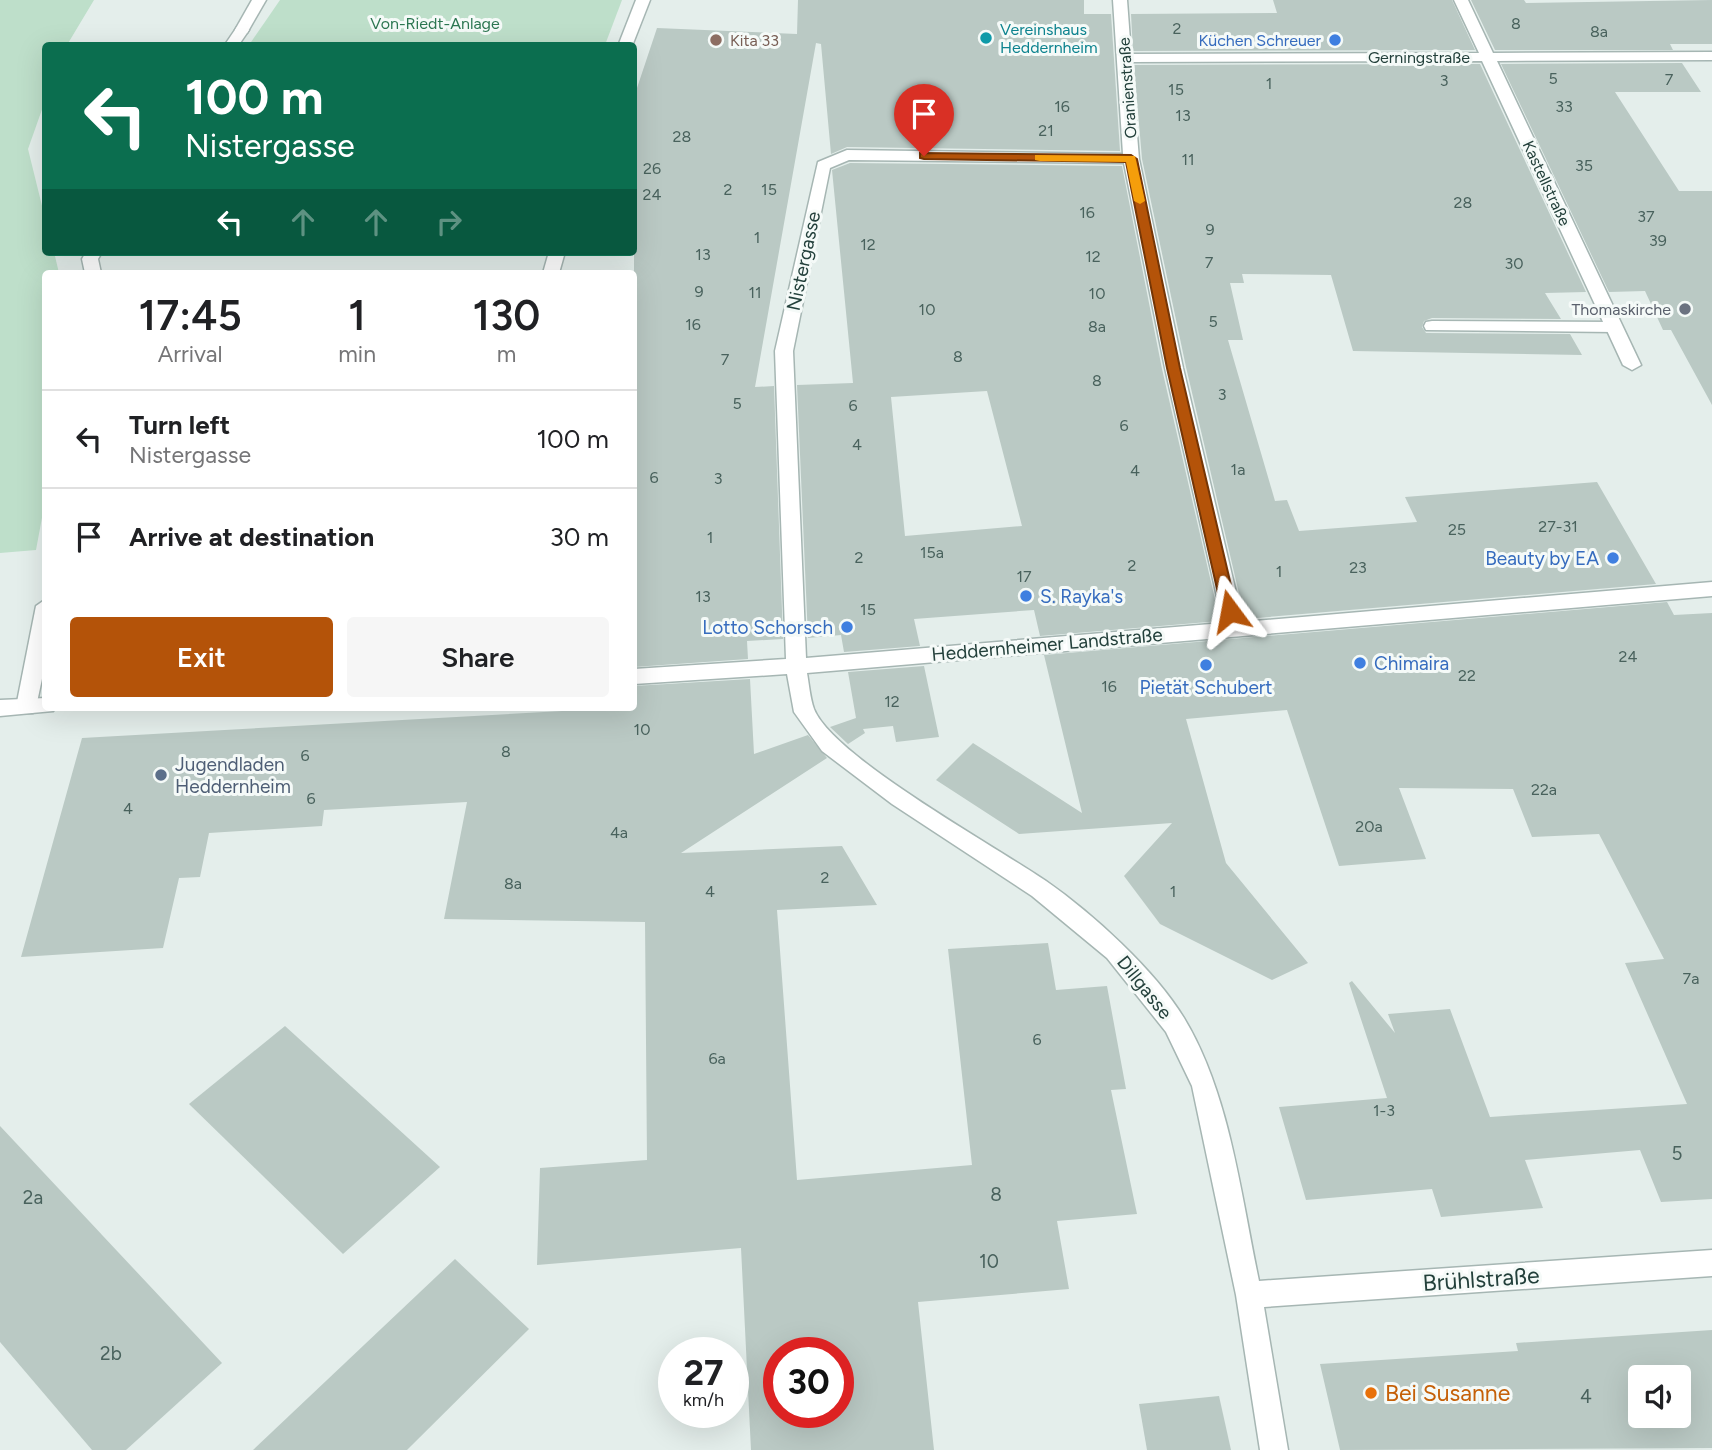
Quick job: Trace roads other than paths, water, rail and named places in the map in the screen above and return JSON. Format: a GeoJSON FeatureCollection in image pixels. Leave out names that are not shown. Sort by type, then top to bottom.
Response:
{"type":"FeatureCollection","features":[{"type":"Feature","properties":{"kind":"street"},"geometry":{"type":"LineString","coordinates":[[234,42],[259,0]]}},
{"type":"Feature","properties":{"kind":"street"},"geometry":{"type":"LineString","coordinates":[[627,42],[643,0]]}},
{"type":"Feature","properties":{"kind":"street","name":"Oranienstraße"},"geometry":{"type":"LineString","coordinates":[[1120,0],[1131,159],[1177,381],[1234,628]]}},
{"type":"Feature","properties":{"kind":"street","name":"Kastellstraße"},"geometry":{"type":"LineString","coordinates":[[1461,0],[1632,365]]}},
{"type":"Feature","properties":{"kind":"street","name":"Gerningstraße"},"geometry":{"type":"LineString","coordinates":[[1126,58],[1712,56]]}},
{"type":"Feature","properties":{"kind":"street","name":"Nistergasse"},"geometry":{"type":"LineString","coordinates":[[796,667],[784,351],[822,165],[847,155],[1131,159]]}},
{"type":"Feature","properties":{"kind":"street"},"geometry":{"type":"LineString","coordinates":[[1432,326],[1614,327]]}},
{"type":"Feature","properties":{"kind":"street","name":"Heddernheimer Landstraße"},"geometry":{"type":"LineString","coordinates":[[637,677],[796,667],[1712,589]]}},
{"type":"Feature","properties":{"kind":"street"},"geometry":{"type":"LineString","coordinates":[[0,708],[36,707],[42,646]]}},
{"type":"Feature","properties":{"kind":"street","name":"Dillgasse"},"geometry":{"type":"LineString","coordinates":[[796,667],[804,712],[829,745],[900,798],[1040,889],[1115,951],[1175,1025],[1204,1086],[1249,1295],[1274,1450]]}},
{"type":"Feature","properties":{"kind":"street","name":"Brühlstraße"},"geometry":{"type":"LineString","coordinates":[[1249,1295],[1712,1264]]}},
{"type":"Feature","properties":{"kind":"place","name":"Vereinshaus Heddernheim"},"geometry":{"type":"Point","coordinates":[986,38]}},
{"type":"Feature","properties":{"kind":"place","name":"Kita 33"},"geometry":{"type":"Point","coordinates":[716,40]}},
{"type":"Feature","properties":{"kind":"place","name":"Küchen Schreuer"},"geometry":{"type":"Point","coordinates":[1335,40]}},
{"type":"Feature","properties":{"kind":"place","name":"Thomaskirche"},"geometry":{"type":"Point","coordinates":[1685,309]}},
{"type":"Feature","properties":{"kind":"place","name":"Beauty by EA"},"geometry":{"type":"Point","coordinates":[1613,558]}},
{"type":"Feature","properties":{"kind":"place","name":"S. Rayka's"},"geometry":{"type":"Point","coordinates":[1026,596]}},
{"type":"Feature","properties":{"kind":"place","name":"Lotto Schorsch"},"geometry":{"type":"Point","coordinates":[847,627]}},
{"type":"Feature","properties":{"kind":"place","name":"Chimaira"},"geometry":{"type":"Point","coordinates":[1360,663]}},
{"type":"Feature","properties":{"kind":"place","name":"Pietät Schubert"},"geometry":{"type":"Point","coordinates":[1206,665]}},
{"type":"Feature","properties":{"kind":"place","name":"Jugendladen Heddernheim"},"geometry":{"type":"Point","coordinates":[161,775]}},
{"type":"Feature","properties":{"kind":"place","name":"Bei Susanne"},"geometry":{"type":"Point","coordinates":[1371,1393]}},
{"type":"Feature","properties":{"kind":"park label","name":"Von-Riedt-Anlage"},"geometry":{"type":"Point","coordinates":[435,23]}}]}
